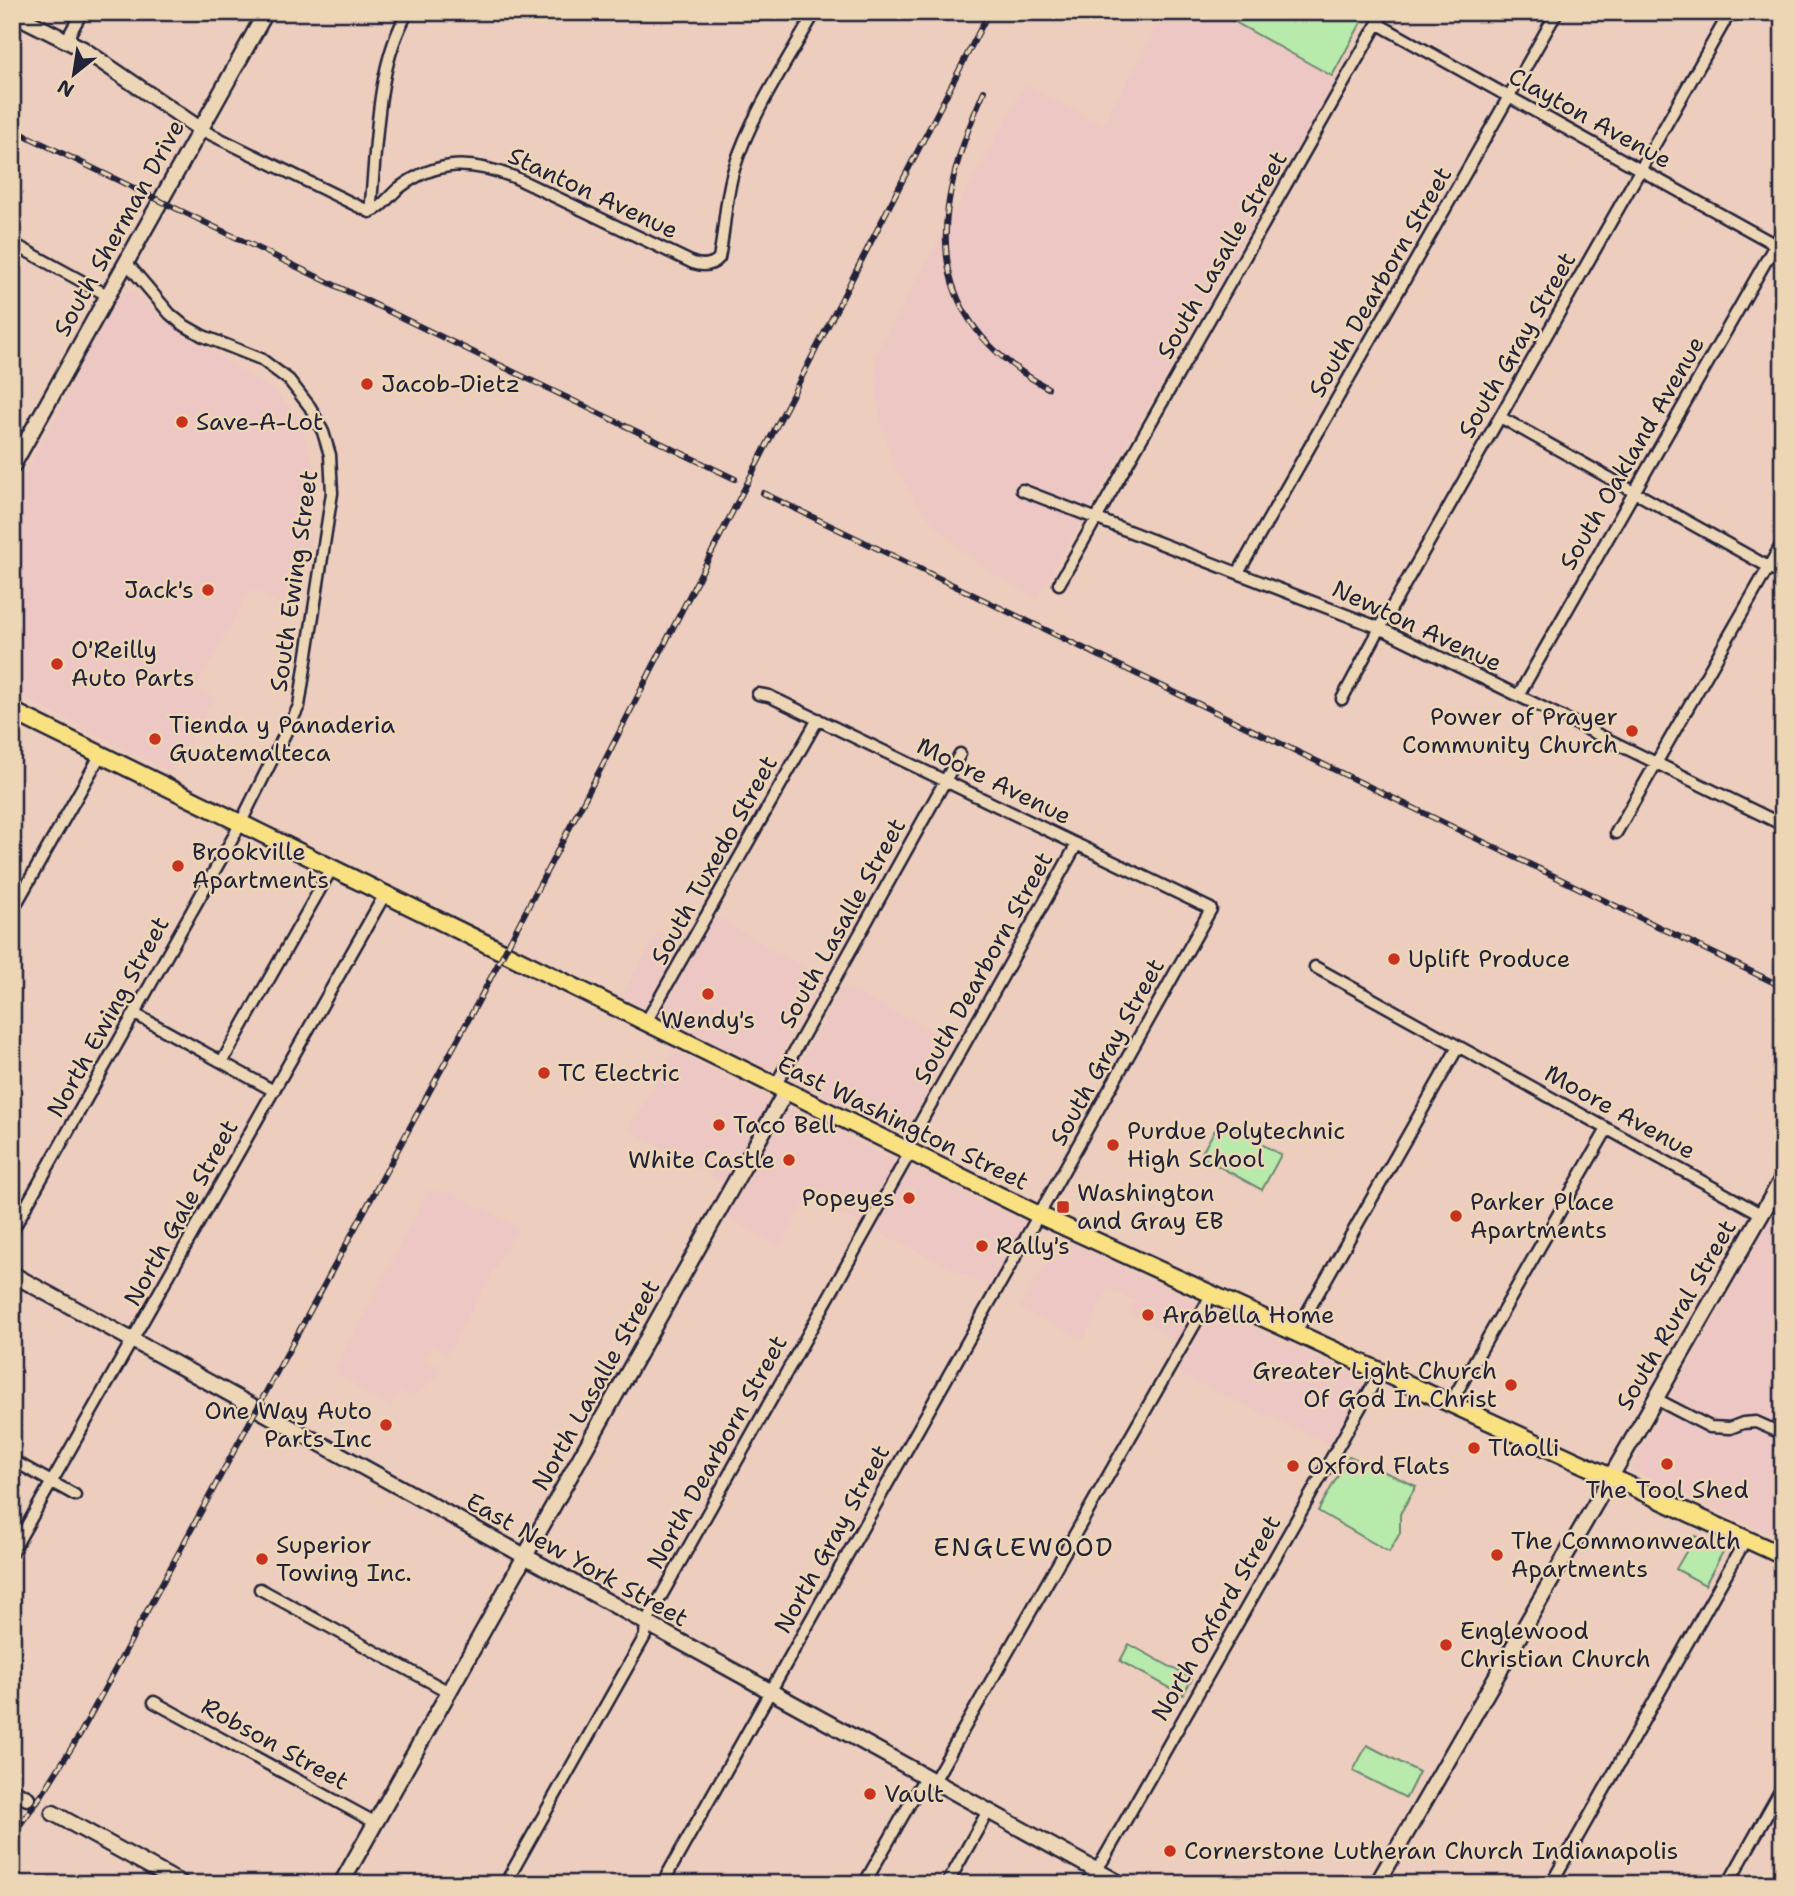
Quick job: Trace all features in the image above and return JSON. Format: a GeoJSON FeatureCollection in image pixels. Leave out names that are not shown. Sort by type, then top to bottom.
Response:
{"type":"FeatureCollection","features":[{"type":"Feature","properties":{"kind":"main road","name":"South Sherman Drive"},"geometry":{"type":"LineString","coordinates":[[12,467],[266,12]]}},
{"type":"Feature","properties":{"kind":"main road"},"geometry":{"type":"LineString","coordinates":[[12,13],[67,39],[200,129]]}},
{"type":"Feature","properties":{"kind":"main road","name":"East Washington Street"},"geometry":{"type":"LineString","coordinates":[[12,711],[1038,1215],[1783,1556]]}},
{"type":"Feature","properties":{"kind":"main road","name":"North Lasalle Street"},"geometry":{"type":"LineString","coordinates":[[341,1884],[525,1557],[781,1088]]}},
{"type":"Feature","properties":{"kind":"main road","name":"South Rural Street"},"geometry":{"type":"LineString","coordinates":[[1377,1884],[1783,1177]]}},
{"type":"Feature","properties":{"kind":"main road","name":"East New York Street"},"geometry":{"type":"LineString","coordinates":[[12,1274],[1121,1884]]}},
{"type":"Feature","properties":{"kind":"main road"},"geometry":{"type":"LineString","coordinates":[[12,1791],[27,1798]]}},
{"type":"Feature","properties":{"kind":"main road"},"geometry":{"type":"LineString","coordinates":[[53,1813],[182,1884]]}},
{"type":"Feature","properties":{"kind":"street"},"geometry":{"type":"LineString","coordinates":[[67,39],[82,12]]}},
{"type":"Feature","properties":{"kind":"street"},"geometry":{"type":"LineString","coordinates":[[200,129],[370,212],[386,65],[397,33],[408,12]]}},
{"type":"Feature","properties":{"kind":"street","name":"Stanton Avenue"},"geometry":{"type":"LineString","coordinates":[[370,212],[379,208],[402,186],[425,173],[453,166],[481,166],[514,177],[693,263],[715,263],[719,258],[730,184],[745,139],[816,12]]}},
{"type":"Feature","properties":{"kind":"street","name":"South Lasalle Street"},"geometry":{"type":"LineString","coordinates":[[1059,584],[1384,12]]}},
{"type":"Feature","properties":{"kind":"street","name":"South Dearborn Street"},"geometry":{"type":"LineString","coordinates":[[1238,573],[1557,12]]}},
{"type":"Feature","properties":{"kind":"street","name":"South Gray Street"},"geometry":{"type":"LineString","coordinates":[[1342,699],[1730,12]]}},
{"type":"Feature","properties":{"kind":"street","name":"Clayton Avenue"},"geometry":{"type":"LineString","coordinates":[[1378,24],[1779,247]]}},
{"type":"Feature","properties":{"kind":"street","name":"South Oakland Avenue"},"geometry":{"type":"LineString","coordinates":[[1518,696],[1779,247],[1783,231]]}},
{"type":"Feature","properties":{"kind":"street"},"geometry":{"type":"LineString","coordinates":[[12,243],[107,295]]}},
{"type":"Feature","properties":{"kind":"street","name":"South Ewing Street"},"geometry":{"type":"LineString","coordinates":[[126,262],[170,314],[188,328],[261,359],[289,380],[319,422],[330,455],[332,493],[299,706],[241,823]]}},
{"type":"Feature","properties":{"kind":"street"},"geometry":{"type":"LineString","coordinates":[[1500,417],[1783,575]]}},
{"type":"Feature","properties":{"kind":"street","name":"Newton Avenue"},"geometry":{"type":"LineString","coordinates":[[1022,490],[1380,628],[1783,825]]}},
{"type":"Feature","properties":{"kind":"street"},"geometry":{"type":"LineString","coordinates":[[1616,833],[1783,542]]}},
{"type":"Feature","properties":{"kind":"street","name":"Moore Avenue"},"geometry":{"type":"LineString","coordinates":[[758,694],[769,696],[818,719],[1211,909]]}},
{"type":"Feature","properties":{"kind":"street","name":"South Tuxedo Street"},"geometry":{"type":"LineString","coordinates":[[646,1022],[818,719]]}},
{"type":"Feature","properties":{"kind":"street"},"geometry":{"type":"LineString","coordinates":[[12,911],[101,754]]}},
{"type":"Feature","properties":{"kind":"street","name":"South Lasalle Street"},"geometry":{"type":"LineString","coordinates":[[781,1088],[960,754]]}},
{"type":"Feature","properties":{"kind":"street","name":"North Ewing Street"},"geometry":{"type":"LineString","coordinates":[[12,1231],[241,823]]}},
{"type":"Feature","properties":{"kind":"street","name":"South Dearborn Street"},"geometry":{"type":"LineString","coordinates":[[908,1151],[1077,844]]}},
{"type":"Feature","properties":{"kind":"street"},"geometry":{"type":"LineString","coordinates":[[222,1062],[332,868]]}},
{"type":"Feature","properties":{"kind":"street","name":"North Gale Street"},"geometry":{"type":"LineString","coordinates":[[12,1552],[386,894]]}},
{"type":"Feature","properties":{"kind":"street","name":"South Gray Street"},"geometry":{"type":"LineString","coordinates":[[1038,1215],[1211,909]]}},
{"type":"Feature","properties":{"kind":"street","name":"Moore Avenue"},"geometry":{"type":"LineString","coordinates":[[1315,967],[1760,1214]]}},
{"type":"Feature","properties":{"kind":"street"},"geometry":{"type":"LineString","coordinates":[[135,1014],[274,1091]]}},
{"type":"Feature","properties":{"kind":"street"},"geometry":{"type":"LineString","coordinates":[[1296,1332],[1458,1048]]}},
{"type":"Feature","properties":{"kind":"street"},"geometry":{"type":"LineString","coordinates":[[1450,1404],[1607,1129]]}},
{"type":"Feature","properties":{"kind":"street","name":"North Dearborn Street"},"geometry":{"type":"LineString","coordinates":[[505,1884],[645,1636],[646,1623],[908,1151]]}},
{"type":"Feature","properties":{"kind":"street","name":"North Gray Street"},"geometry":{"type":"LineString","coordinates":[[662,1884],[1038,1215]]}},
{"type":"Feature","properties":{"kind":"street"},"geometry":{"type":"LineString","coordinates":[[864,1884],[930,1779],[1212,1294]]}},
{"type":"Feature","properties":{"kind":"street","name":"North Oxford Street"},"geometry":{"type":"LineString","coordinates":[[1086,1884],[1381,1371]]}},
{"type":"Feature","properties":{"kind":"street"},"geometry":{"type":"LineString","coordinates":[[1654,1398],[1718,1429],[1756,1422],[1783,1434]]}},
{"type":"Feature","properties":{"kind":"street"},"geometry":{"type":"LineString","coordinates":[[12,1460],[75,1495]]}},
{"type":"Feature","properties":{"kind":"street"},"geometry":{"type":"LineString","coordinates":[[1551,1884],[1746,1539]]}},
{"type":"Feature","properties":{"kind":"street"},"geometry":{"type":"LineString","coordinates":[[260,1589],[449,1692]]}},
{"type":"Feature","properties":{"kind":"street","name":"Robson Street"},"geometry":{"type":"LineString","coordinates":[[154,1702],[376,1823]]}},
{"type":"Feature","properties":{"kind":"street"},"geometry":{"type":"LineString","coordinates":[[1728,1884],[1783,1786]]}},
{"type":"Feature","properties":{"kind":"street"},"geometry":{"type":"LineString","coordinates":[[947,1884],[988,1811]]}},
{"type":"Feature","properties":{"kind":"shaded area"},"geometry":{"type":"Polygon","coordinates":[[[1166,12],[1219,12],[1337,79],[1037,598],[994,574],[961,550],[932,522],[915,500],[894,464],[881,424],[875,356],[1025,85],[1103,125],[1166,12]]]}},
{"type":"Feature","properties":{"kind":"shaded area"},"geometry":{"type":"Polygon","coordinates":[[[129,292],[145,301],[163,320],[273,391],[297,416],[315,469],[309,557],[282,605],[251,588],[196,687],[214,698],[170,772],[12,691],[12,495],[63,405],[93,337],[114,301],[129,292]]]}},
{"type":"Feature","properties":{"kind":"shaded area"},"geometry":{"type":"Polygon","coordinates":[[[714,916],[823,979],[771,1070],[668,1020],[662,1013],[714,916]]]}},
{"type":"Feature","properties":{"kind":"shaded area"},"geometry":{"type":"Polygon","coordinates":[[[658,931],[683,946],[650,1003],[643,1007],[622,997],[658,931]]]}},
{"type":"Feature","properties":{"kind":"shaded area"},"geometry":{"type":"Polygon","coordinates":[[[843,987],[955,1042],[903,1134],[792,1081],[843,987]]]}},
{"type":"Feature","properties":{"kind":"shaded area"},"geometry":{"type":"Polygon","coordinates":[[[674,1052],[769,1099],[768,1110],[726,1184],[629,1130],[674,1052]]]}},
{"type":"Feature","properties":{"kind":"shaded area"},"geometry":{"type":"Polygon","coordinates":[[[788,1108],[897,1162],[863,1224],[807,1199],[780,1247],[727,1217],[788,1108]]]}},
{"type":"Feature","properties":{"kind":"shaded area"},"geometry":{"type":"Polygon","coordinates":[[[911,1168],[1026,1223],[991,1288],[875,1230],[911,1168]]]}},
{"type":"Feature","properties":{"kind":"shaded area"},"geometry":{"type":"Polygon","coordinates":[[[428,1191],[451,1193],[518,1227],[446,1354],[432,1346],[424,1359],[440,1368],[436,1378],[412,1397],[400,1390],[391,1406],[334,1372],[428,1191]]]}},
{"type":"Feature","properties":{"kind":"shaded area"},"geometry":{"type":"Polygon","coordinates":[[[1783,1197],[1783,1539],[1631,1469],[1783,1197]]]}},
{"type":"Feature","properties":{"kind":"shaded area"},"geometry":{"type":"Polygon","coordinates":[[[1060,1238],[1200,1304],[1178,1342],[1129,1314],[1135,1300],[1108,1288],[1084,1339],[1020,1308],[1060,1238]]]}},
{"type":"Feature","properties":{"kind":"shaded area"},"geometry":{"type":"Polygon","coordinates":[[[1213,1310],[1366,1380],[1345,1424],[1331,1444],[1177,1373],[1213,1310]]]}},
{"type":"Feature","properties":{"kind":"green space"},"geometry":{"type":"Polygon","coordinates":[[[1217,12],[1367,12],[1332,76],[1217,12]]]}},
{"type":"Feature","properties":{"kind":"green space"},"geometry":{"type":"Polygon","coordinates":[[[1220,1121],[1281,1155],[1262,1190],[1200,1156],[1220,1121]]]}},
{"type":"Feature","properties":{"kind":"green space"},"geometry":{"type":"Polygon","coordinates":[[[1349,1456],[1416,1486],[1400,1514],[1400,1533],[1389,1552],[1318,1511],[1349,1456]]]}},
{"type":"Feature","properties":{"kind":"green space"},"geometry":{"type":"Polygon","coordinates":[[[1695,1536],[1724,1550],[1705,1585],[1676,1569],[1695,1536]]]}},
{"type":"Feature","properties":{"kind":"green space"},"geometry":{"type":"Polygon","coordinates":[[[1129,1644],[1192,1679],[1183,1695],[1120,1661],[1129,1644]]]}},
{"type":"Feature","properties":{"kind":"green space"},"geometry":{"type":"Polygon","coordinates":[[[1367,1745],[1419,1772],[1406,1798],[1353,1771],[1367,1745]]]}},
{"type":"Feature","properties":{"kind":"tunnel"},"geometry":{"type":"LineString","coordinates":[[27,1798],[53,1813]]}},
{"type":"Feature","properties":{"kind":"railway"},"geometry":{"type":"LineString","coordinates":[[12,1836],[79,1736],[478,1002],[989,12]]}},
{"type":"Feature","properties":{"kind":"railway"},"geometry":{"type":"LineString","coordinates":[[984,91],[966,135],[954,178],[947,219],[947,258],[956,294],[975,328],[1005,359],[1048,388]]}},
{"type":"Feature","properties":{"kind":"railway"},"geometry":{"type":"LineString","coordinates":[[12,129],[735,479]]}},
{"type":"Feature","properties":{"kind":"railway"},"geometry":{"type":"LineString","coordinates":[[763,493],[1783,987]]}},
{"type":"Feature","properties":{"kind":"place","name":"Jacob-Dietz"},"geometry":{"type":"Point","coordinates":[367,384]}},
{"type":"Feature","properties":{"kind":"place","name":"Save-A-Lot"},"geometry":{"type":"Point","coordinates":[182,422]}},
{"type":"Feature","properties":{"kind":"place","name":"Jack's"},"geometry":{"type":"Point","coordinates":[208,590]}},
{"type":"Feature","properties":{"kind":"place","name":"O'Reilly Auto Parts"},"geometry":{"type":"Point","coordinates":[57,664]}},
{"type":"Feature","properties":{"kind":"place","name":"Power of Prayer Community Church"},"geometry":{"type":"Point","coordinates":[1632,731]}},
{"type":"Feature","properties":{"kind":"place","name":"Tienda y Panaderia Guatemalteca"},"geometry":{"type":"Point","coordinates":[155,739]}},
{"type":"Feature","properties":{"kind":"place","name":"Brookville Apartments"},"geometry":{"type":"Point","coordinates":[178,866]}},
{"type":"Feature","properties":{"kind":"place","name":"Uplift Produce"},"geometry":{"type":"Point","coordinates":[1394,959]}},
{"type":"Feature","properties":{"kind":"place","name":"Wendy's"},"geometry":{"type":"Point","coordinates":[708,994]}},
{"type":"Feature","properties":{"kind":"place","name":"TC Electric"},"geometry":{"type":"Point","coordinates":[544,1073]}},
{"type":"Feature","properties":{"kind":"place","name":"Taco Bell"},"geometry":{"type":"Point","coordinates":[719,1125]}},
{"type":"Feature","properties":{"kind":"place","name":"Purdue Polytechnic High School"},"geometry":{"type":"Point","coordinates":[1113,1145]}},
{"type":"Feature","properties":{"kind":"place","name":"White Castle"},"geometry":{"type":"Point","coordinates":[789,1160]}},
{"type":"Feature","properties":{"kind":"place","name":"Popeyes"},"geometry":{"type":"Point","coordinates":[909,1198]}},
{"type":"Feature","properties":{"kind":"place","name":"Washington and Gray EB"},"geometry":{"type":"Point","coordinates":[1063,1207]}},
{"type":"Feature","properties":{"kind":"place","name":"Parker Place Apartments"},"geometry":{"type":"Point","coordinates":[1456,1216]}},
{"type":"Feature","properties":{"kind":"place","name":"Rally's"},"geometry":{"type":"Point","coordinates":[982,1246]}},
{"type":"Feature","properties":{"kind":"place","name":"Arabella Home"},"geometry":{"type":"Point","coordinates":[1148,1315]}},
{"type":"Feature","properties":{"kind":"place","name":"Greater Light Church Of God In Christ"},"geometry":{"type":"Point","coordinates":[1511,1385]}},
{"type":"Feature","properties":{"kind":"place","name":"One Way Auto Parts Inc"},"geometry":{"type":"Point","coordinates":[386,1425]}},
{"type":"Feature","properties":{"kind":"place","name":"Tlaolli"},"geometry":{"type":"Point","coordinates":[1474,1448]}},
{"type":"Feature","properties":{"kind":"place","name":"The Tool Shed"},"geometry":{"type":"Point","coordinates":[1667,1464]}},
{"type":"Feature","properties":{"kind":"place","name":"Oxford Flats"},"geometry":{"type":"Point","coordinates":[1293,1466]}},
{"type":"Feature","properties":{"kind":"place","name":"The Commonwealth Apartments"},"geometry":{"type":"Point","coordinates":[1497,1555]}},
{"type":"Feature","properties":{"kind":"place","name":"Superior Towing Inc."},"geometry":{"type":"Point","coordinates":[262,1559]}},
{"type":"Feature","properties":{"kind":"place","name":"Englewood Christian Church"},"geometry":{"type":"Point","coordinates":[1446,1645]}},
{"type":"Feature","properties":{"kind":"place","name":"Vault"},"geometry":{"type":"Point","coordinates":[870,1794]}},
{"type":"Feature","properties":{"kind":"place","name":"Cornerstone Lutheran Church Indianapolis"},"geometry":{"type":"Point","coordinates":[1170,1851]}},
{"type":"Feature","properties":{"kind":"district","name":"ENGLEWOOD"},"geometry":{"type":"Point","coordinates":[1024,1546]}}]}
